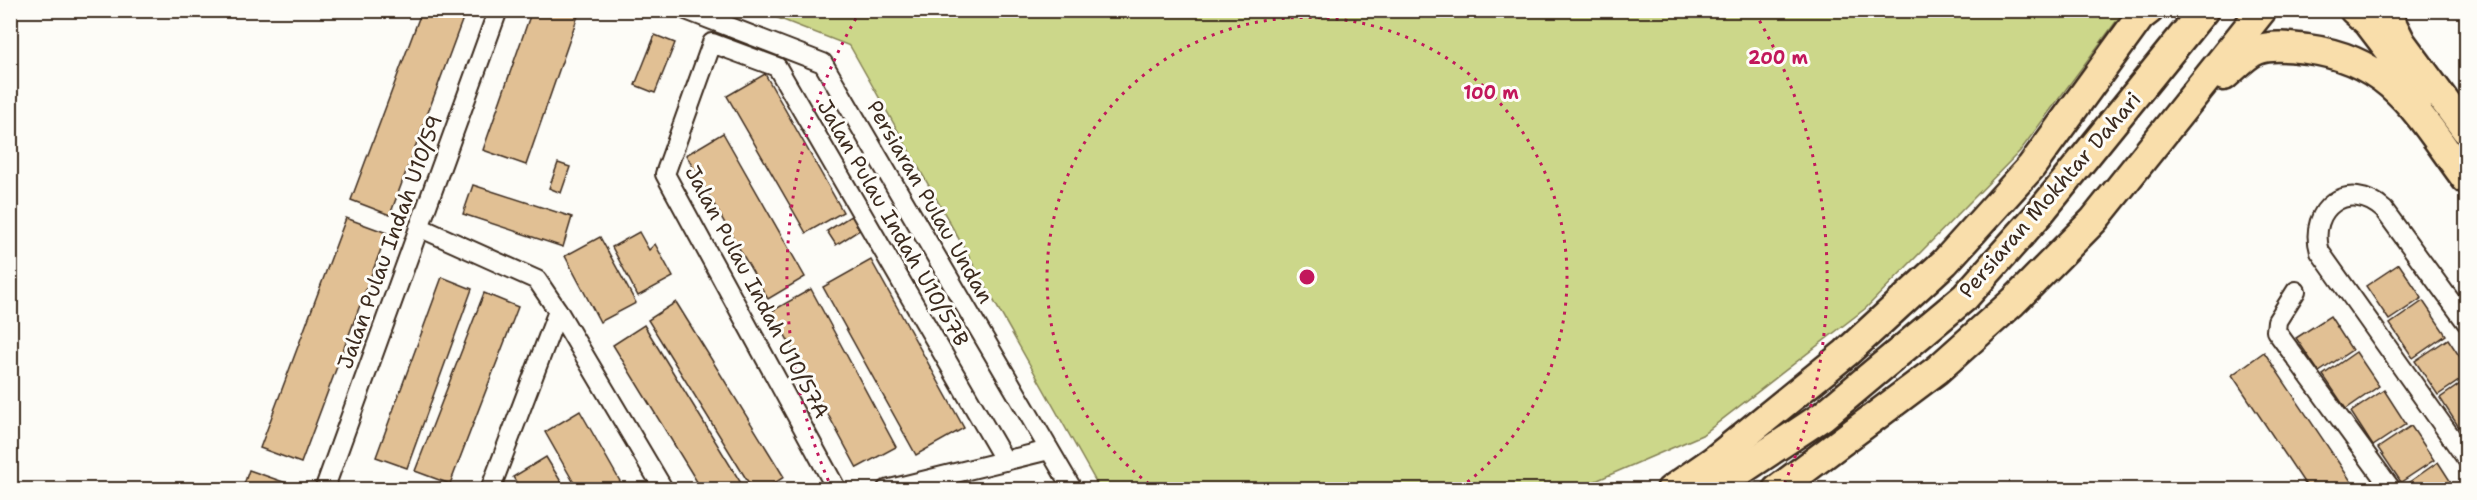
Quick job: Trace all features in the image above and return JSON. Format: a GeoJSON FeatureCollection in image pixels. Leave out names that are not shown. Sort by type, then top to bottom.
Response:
{"type":"FeatureCollection","features":[{"type":"Feature","properties":{"kind":"main road"},"geometry":{"type":"LineString","coordinates":[[1671,489],[1713,460],[1846,353],[1945,262],[2031,167],[2140,16],[2149,10]]}},
{"type":"Feature","properties":{"kind":"main road"},"geometry":{"type":"LineString","coordinates":[[2146,83],[2183,10]]}},
{"type":"Feature","properties":{"kind":"main road","name":"Persiaran Mokhtar Dahari"},"geometry":{"type":"LineString","coordinates":[[1706,489],[1737,473],[1823,416],[1965,297],[2038,215],[2204,10]]}},
{"type":"Feature","properties":{"kind":"main road","name":"Persiaran Mokhtar Dahari"},"geometry":{"type":"LineString","coordinates":[[1777,489],[1938,370],[2013,303],[2094,220],[2262,10]]}},
{"type":"Feature","properties":{"kind":"main road"},"geometry":{"type":"LineString","coordinates":[[2354,10],[2368,22],[2466,152]]}},
{"type":"Feature","properties":{"kind":"main road"},"geometry":{"type":"LineString","coordinates":[[2385,10],[2407,51],[2466,130]]}},
{"type":"Feature","properties":{"kind":"main road"},"geometry":{"type":"LineString","coordinates":[[2187,105],[2257,50],[2288,47],[2327,51],[2352,59],[2391,82],[2466,179]]}},
{"type":"Feature","properties":{"kind":"street","name":"Jalan Pulau Indah U10/59"},"geometry":{"type":"LineString","coordinates":[[324,489],[498,10]]}},
{"type":"Feature","properties":{"kind":"street","name":"Persiaran Pulau Undan"},"geometry":{"type":"LineString","coordinates":[[686,10],[823,63],[1073,489]]}},
{"type":"Feature","properties":{"kind":"street","name":"Jalan Pulau Indah U10/57B"},"geometry":{"type":"LineString","coordinates":[[712,43],[777,67],[1005,461]]}},
{"type":"Feature","properties":{"kind":"street","name":"Jalan Pulau Indah U10/57A"},"geometry":{"type":"LineString","coordinates":[[712,43],[664,174],[837,489]]}},
{"type":"Feature","properties":{"kind":"street"},"geometry":{"type":"LineString","coordinates":[[2466,322],[2384,210],[2372,198],[2351,196],[2331,202],[2320,220],[2316,240],[2320,252],[2466,458]]}},
{"type":"Feature","properties":{"kind":"street"},"geometry":{"type":"LineString","coordinates":[[419,227],[537,280],[558,310],[664,489]]}},
{"type":"Feature","properties":{"kind":"street"},"geometry":{"type":"LineString","coordinates":[[2296,291],[2277,321],[2276,331],[2392,489]]}},
{"type":"Feature","properties":{"kind":"street"},"geometry":{"type":"LineString","coordinates":[[495,485],[558,310]]}},
{"type":"Feature","properties":{"kind":"street"},"geometry":{"type":"LineString","coordinates":[[886,489],[1049,450]]}},
{"type":"Feature","properties":{"kind":"green space"},"geometry":{"type":"Polygon","coordinates":[[[760,11],[2124,11],[2020,151],[1866,308],[1702,435],[1577,489],[1100,489],[850,46],[760,11]]]}},
{"type":"Feature","properties":{"kind":"building"},"geometry":{"type":"Polygon","coordinates":[[[422,10],[466,10],[390,215],[351,200],[422,10]]]}},
{"type":"Feature","properties":{"kind":"building"},"geometry":{"type":"Polygon","coordinates":[[[532,10],[580,10],[526,165],[483,150],[532,10]]]}},
{"type":"Feature","properties":{"kind":"building"},"geometry":{"type":"Polygon","coordinates":[[[655,35],[675,43],[655,93],[635,85],[655,35]]]}},
{"type":"Feature","properties":{"kind":"building"},"geometry":{"type":"Polygon","coordinates":[[[765,74],[843,212],[806,233],[727,96],[765,74]]]}},
{"type":"Feature","properties":{"kind":"building"},"geometry":{"type":"Polygon","coordinates":[[[723,133],[805,277],[768,299],[686,155],[723,133]]]}},
{"type":"Feature","properties":{"kind":"building"},"geometry":{"type":"Polygon","coordinates":[[[558,163],[570,167],[561,193],[549,188],[558,163]]]}},
{"type":"Feature","properties":{"kind":"building"},"geometry":{"type":"Polygon","coordinates":[[[473,185],[572,217],[563,247],[463,214],[473,185]]]}},
{"type":"Feature","properties":{"kind":"building"},"geometry":{"type":"Polygon","coordinates":[[[857,212],[866,226],[836,245],[827,231],[857,212]]]}},
{"type":"Feature","properties":{"kind":"building"},"geometry":{"type":"Polygon","coordinates":[[[346,218],[387,233],[301,463],[260,448],[346,218]]]}},
{"type":"Feature","properties":{"kind":"building"},"geometry":{"type":"Polygon","coordinates":[[[639,232],[649,250],[655,244],[673,277],[638,296],[612,247],[639,232]]]}},
{"type":"Feature","properties":{"kind":"building"},"geometry":{"type":"Polygon","coordinates":[[[600,237],[636,303],[600,322],[565,256],[600,237]]]}},
{"type":"Feature","properties":{"kind":"building"},"geometry":{"type":"Polygon","coordinates":[[[871,260],[964,428],[916,455],[823,287],[871,260]]]}},
{"type":"Feature","properties":{"kind":"building"},"geometry":{"type":"Polygon","coordinates":[[[2399,264],[2422,298],[2389,320],[2366,286],[2399,264]]]}},
{"type":"Feature","properties":{"kind":"building"},"geometry":{"type":"Polygon","coordinates":[[[442,277],[472,289],[407,468],[376,457],[442,277]]]}},
{"type":"Feature","properties":{"kind":"building"},"geometry":{"type":"Polygon","coordinates":[[[811,289],[896,447],[857,468],[772,311],[811,289]]]}},
{"type":"Feature","properties":{"kind":"building"},"geometry":{"type":"Polygon","coordinates":[[[484,293],[518,307],[450,484],[415,471],[484,293]]]}},
{"type":"Feature","properties":{"kind":"building"},"geometry":{"type":"Polygon","coordinates":[[[2423,301],[2446,335],[2413,358],[2390,324],[2423,301]]]}},
{"type":"Feature","properties":{"kind":"building"},"geometry":{"type":"Polygon","coordinates":[[[676,302],[784,477],[764,490],[753,490],[648,320],[676,302]]]}},
{"type":"Feature","properties":{"kind":"building"},"geometry":{"type":"Polygon","coordinates":[[[2330,316],[2352,350],[2319,372],[2296,338],[2330,316]]]}},
{"type":"Feature","properties":{"kind":"building"},"geometry":{"type":"Polygon","coordinates":[[[644,325],[744,488],[741,490],[702,490],[613,345],[644,325]]]}},
{"type":"Feature","properties":{"kind":"building"},"geometry":{"type":"Polygon","coordinates":[[[2448,339],[2466,366],[2466,376],[2438,395],[2415,361],[2448,339]]]}},
{"type":"Feature","properties":{"kind":"building"},"geometry":{"type":"Polygon","coordinates":[[[2264,352],[2357,490],[2309,490],[2232,375],[2264,352]]]}},
{"type":"Feature","properties":{"kind":"building"},"geometry":{"type":"Polygon","coordinates":[[[2356,352],[2379,386],[2346,409],[2323,375],[2356,352]]]}},
{"type":"Feature","properties":{"kind":"building"},"geometry":{"type":"Polygon","coordinates":[[[2466,380],[2466,429],[2462,432],[2440,398],[2466,380]]]}},
{"type":"Feature","properties":{"kind":"building"},"geometry":{"type":"Polygon","coordinates":[[[2384,390],[2406,424],[2373,446],[2351,412],[2384,390]]]}},
{"type":"Feature","properties":{"kind":"building"},"geometry":{"type":"Polygon","coordinates":[[[580,411],[625,490],[578,490],[545,432],[580,411]]]}},
{"type":"Feature","properties":{"kind":"building"},"geometry":{"type":"Polygon","coordinates":[[[2411,426],[2434,460],[2401,482],[2378,448],[2411,426]]]}},
{"type":"Feature","properties":{"kind":"building"},"geometry":{"type":"Polygon","coordinates":[[[546,457],[566,490],[521,490],[513,477],[546,457]]]}},
{"type":"Feature","properties":{"kind":"building"},"geometry":{"type":"Polygon","coordinates":[[[2438,462],[2456,490],[2408,490],[2405,485],[2438,462]]]}},
{"type":"Feature","properties":{"kind":"building"},"geometry":{"type":"Polygon","coordinates":[[[249,470],[292,485],[290,490],[242,490],[249,470]]]}}]}
